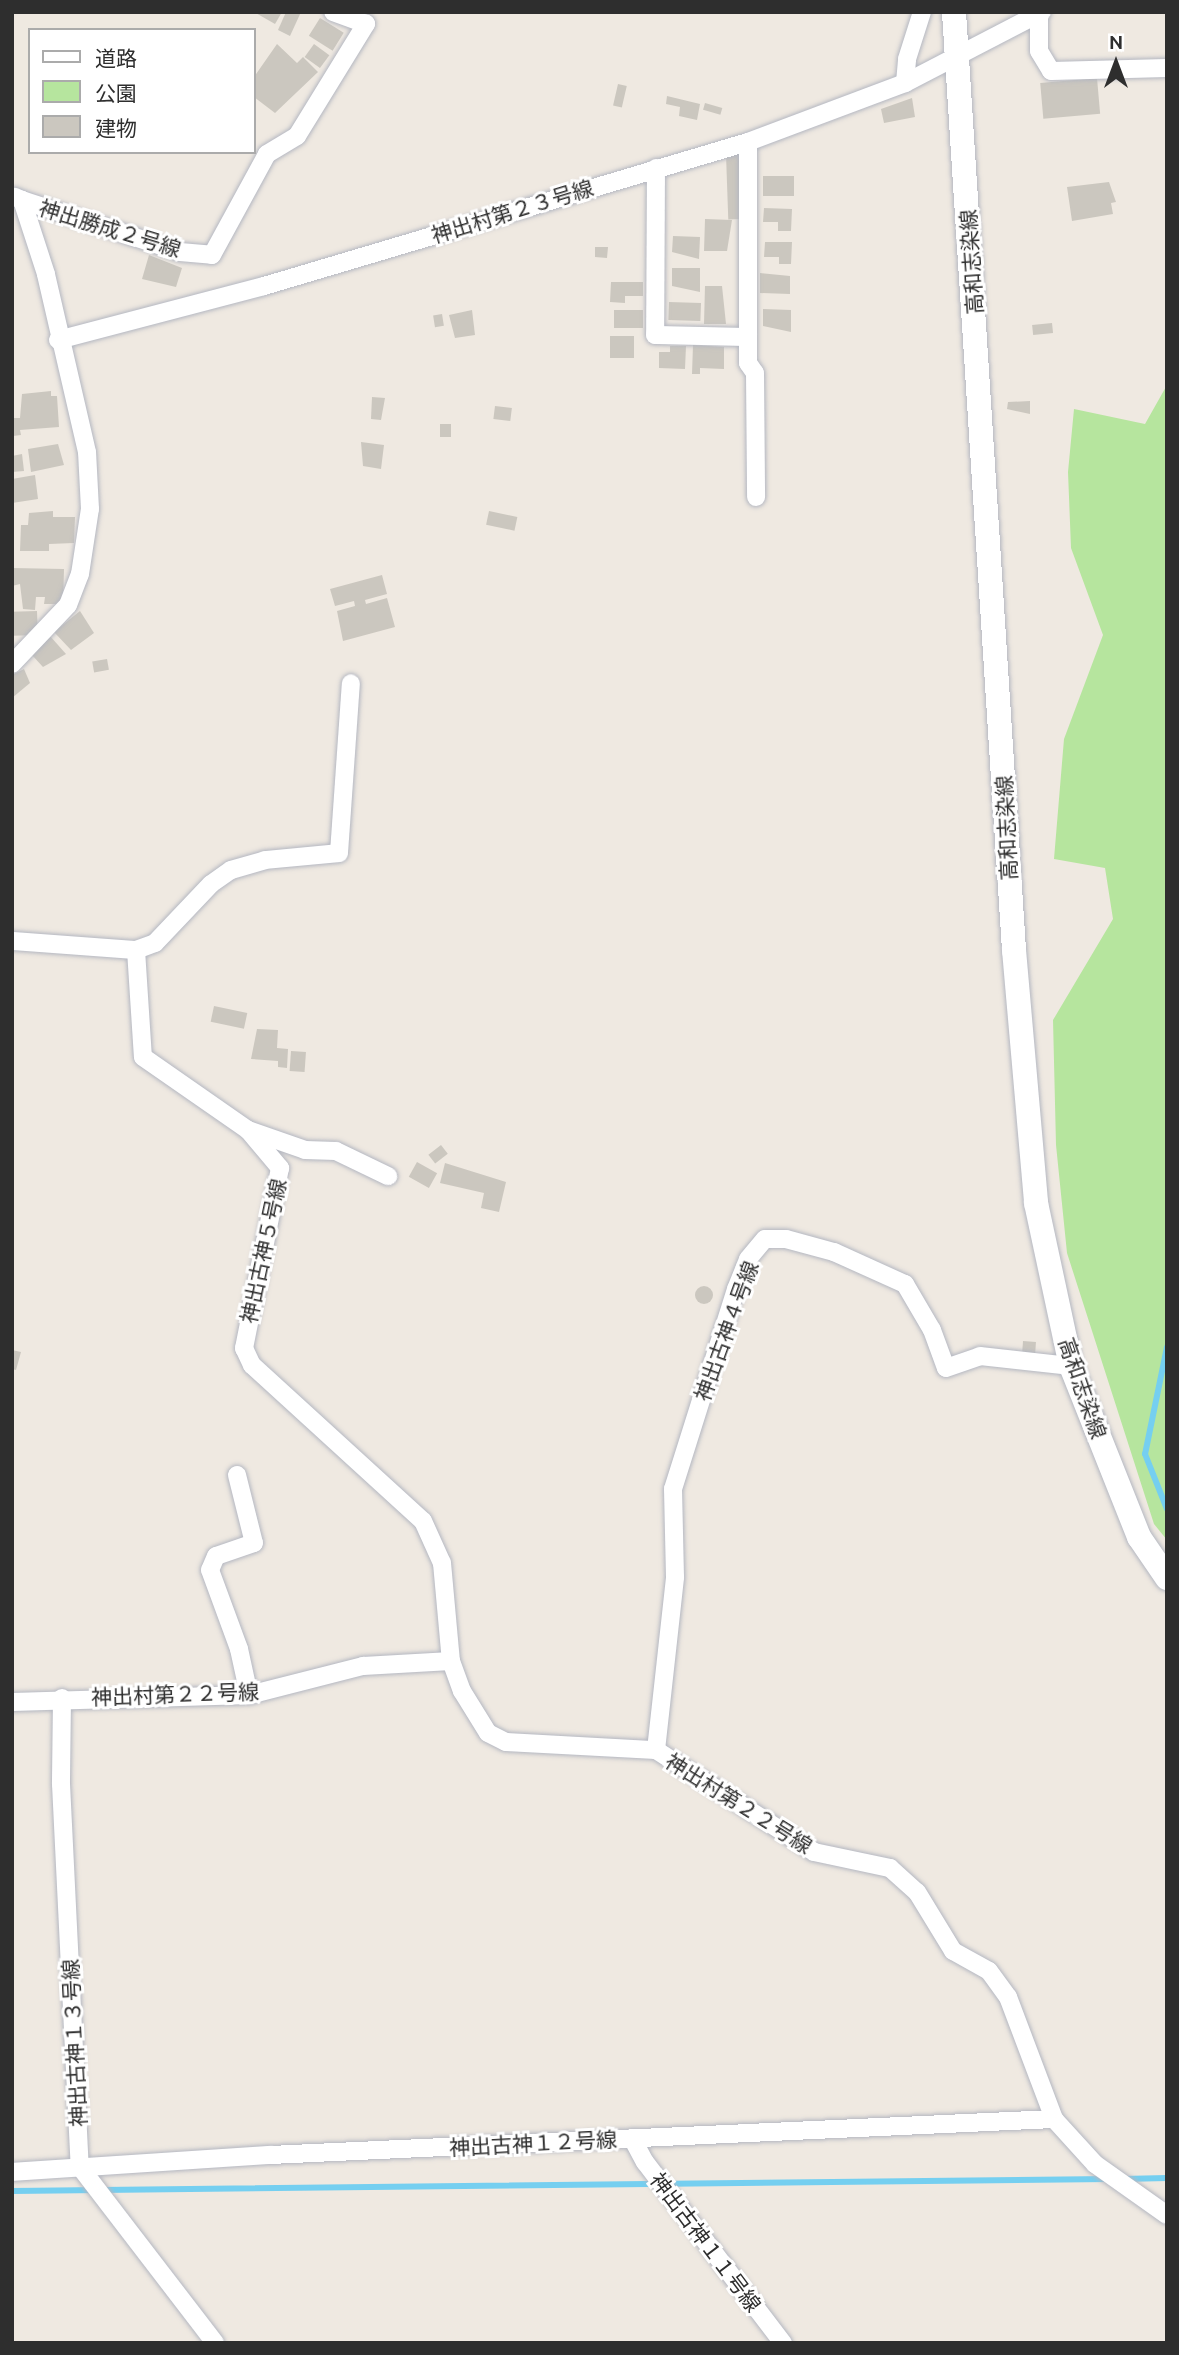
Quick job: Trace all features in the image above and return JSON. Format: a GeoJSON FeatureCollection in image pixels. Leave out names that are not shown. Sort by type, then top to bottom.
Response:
{"type":"FeatureCollection","features":[{"type":"Feature","properties":{"kind":"street","name":"神出勝成２号線"},"geometry":{"type":"LineString","coordinates":[[17,197],[180,252],[212,255],[267,154],[297,136],[366,24],[333,12]]}},
{"type":"Feature","properties":{"kind":"street"},"geometry":{"type":"LineString","coordinates":[[905,83],[907,59],[922,12]]}},
{"type":"Feature","properties":{"kind":"street","name":"高和志染線"},"geometry":{"type":"LineString","coordinates":[[954,12],[1014,950],[1036,1203],[1071,1366],[1139,1537],[1167,1578]]}},
{"type":"Feature","properties":{"kind":"street"},"geometry":{"type":"LineString","coordinates":[[1040,13],[1039,51],[1051,71],[1167,68]]}},
{"type":"Feature","properties":{"kind":"street","name":"神出村第２３号線"},"geometry":{"type":"LineString","coordinates":[[58,340],[286,279],[748,142],[905,83],[1040,13]]}},
{"type":"Feature","properties":{"kind":"street"},"geometry":{"type":"LineString","coordinates":[[748,142],[748,363],[754,373],[757,497]]}},
{"type":"Feature","properties":{"kind":"street"},"geometry":{"type":"LineString","coordinates":[[656,168],[655,335],[748,337]]}},
{"type":"Feature","properties":{"kind":"street","name":"神出勝成２号線"},"geometry":{"type":"LineString","coordinates":[[12,664],[68,605],[80,574],[90,509],[87,452],[58,340],[46,274],[17,197]]}},
{"type":"Feature","properties":{"kind":"street"},"geometry":{"type":"LineString","coordinates":[[12,941],[136,950],[155,943],[211,884],[231,870],[265,860],[340,853],[351,683]]}},
{"type":"Feature","properties":{"kind":"street","name":"神出古神５号線"},"geometry":{"type":"LineString","coordinates":[[136,950],[144,1057],[248,1130],[280,1168],[244,1348],[253,1365],[424,1521],[442,1563],[451,1661]]}},
{"type":"Feature","properties":{"kind":"street"},"geometry":{"type":"LineString","coordinates":[[248,1130],[305,1150],[336,1152],[388,1176]]}},
{"type":"Feature","properties":{"kind":"street","name":"神出古神４号線"},"geometry":{"type":"LineString","coordinates":[[656,1750],[675,1577],[673,1489],[736,1290],[748,1259],[765,1239],[786,1239],[834,1252],[905,1284],[932,1330],[946,1368],[980,1356],[1071,1366]]}},
{"type":"Feature","properties":{"kind":"street"},"geometry":{"type":"LineString","coordinates":[[237,1475],[254,1543],[216,1556],[210,1570],[239,1649],[248,1695]]}},
{"type":"Feature","properties":{"kind":"street","name":"神出村第２２号線"},"geometry":{"type":"LineString","coordinates":[[12,1702],[62,1698],[248,1695],[363,1666],[451,1661],[462,1691],[488,1733],[506,1742],[656,1750],[814,1852],[890,1868],[917,1892],[953,1951],[989,1972],[1008,1997],[1054,2119],[1095,2164],[1167,2215]]}},
{"type":"Feature","properties":{"kind":"street","name":"神出古神１３号線"},"geometry":{"type":"LineString","coordinates":[[62,1698],[61,1784],[80,2167]]}},
{"type":"Feature","properties":{"kind":"street","name":"神出古神１２号線"},"geometry":{"type":"LineString","coordinates":[[12,2172],[632,2138],[1054,2119]]}},
{"type":"Feature","properties":{"kind":"street","name":"神出古神１１号線"},"geometry":{"type":"LineString","coordinates":[[632,2138],[645,2162],[783,2343]]}},
{"type":"Feature","properties":{"kind":"street"},"geometry":{"type":"LineString","coordinates":[[80,2167],[215,2343]]}},
{"type":"Feature","properties":{"kind":"green space"},"geometry":{"type":"Polygon","coordinates":[[[1167,385],[1167,1540],[1154,1524],[1067,1253],[1056,1145],[1053,1020],[1113,919],[1105,868],[1054,859],[1064,739],[1103,635],[1071,548],[1068,472],[1074,409],[1145,424],[1167,385]]]}},
{"type":"Feature","properties":{"kind":"building"},"geometry":{"type":"Polygon","coordinates":[[[254,12],[282,12],[275,24],[254,12]]]}},
{"type":"Feature","properties":{"kind":"building"},"geometry":{"type":"Polygon","coordinates":[[[286,12],[301,12],[290,36],[278,30],[286,12]]]}},
{"type":"Feature","properties":{"kind":"building"},"geometry":{"type":"Polygon","coordinates":[[[320,18],[344,33],[333,51],[309,36],[320,18]]]}},
{"type":"Feature","properties":{"kind":"building"},"geometry":{"type":"Polygon","coordinates":[[[277,44],[297,63],[303,57],[318,72],[275,113],[256,99],[256,74],[277,44]]]}},
{"type":"Feature","properties":{"kind":"building"},"geometry":{"type":"Polygon","coordinates":[[[314,44],[329,55],[320,68],[305,57],[314,44]]]}},
{"type":"Feature","properties":{"kind":"building"},"geometry":{"type":"Polygon","coordinates":[[[1097,78],[1100,114],[1043,119],[1040,83],[1097,78]]]}},
{"type":"Feature","properties":{"kind":"building"},"geometry":{"type":"Polygon","coordinates":[[[618,84],[627,86],[622,107],[613,105],[618,84]]]}},
{"type":"Feature","properties":{"kind":"building"},"geometry":{"type":"Polygon","coordinates":[[[667,96],[700,104],[697,120],[679,116],[680,107],[666,104],[667,96]]]}},
{"type":"Feature","properties":{"kind":"building"},"geometry":{"type":"Polygon","coordinates":[[[912,98],[915,117],[884,123],[881,109],[912,98]]]}},
{"type":"Feature","properties":{"kind":"building"},"geometry":{"type":"Polygon","coordinates":[[[705,103],[722,108],[720,115],[703,110],[705,103]]]}},
{"type":"Feature","properties":{"kind":"building"},"geometry":{"type":"Polygon","coordinates":[[[726,154],[739,154],[741,219],[728,219],[726,154]]]}},
{"type":"Feature","properties":{"kind":"building"},"geometry":{"type":"Polygon","coordinates":[[[763,176],[794,176],[794,196],[763,196],[763,176]]]}},
{"type":"Feature","properties":{"kind":"building"},"geometry":{"type":"Polygon","coordinates":[[[1109,182],[1116,202],[1111,203],[1113,214],[1072,221],[1067,187],[1109,182]]]}},
{"type":"Feature","properties":{"kind":"building"},"geometry":{"type":"Polygon","coordinates":[[[764,208],[792,209],[791,231],[778,231],[778,222],[763,222],[764,208]]]}},
{"type":"Feature","properties":{"kind":"building"},"geometry":{"type":"Polygon","coordinates":[[[705,219],[732,220],[727,251],[704,251],[705,219]]]}},
{"type":"Feature","properties":{"kind":"building"},"geometry":{"type":"Polygon","coordinates":[[[673,236],[700,237],[699,259],[672,252],[673,236]]]}},
{"type":"Feature","properties":{"kind":"building"},"geometry":{"type":"Polygon","coordinates":[[[765,242],[792,242],[791,264],[779,264],[779,257],[764,257],[765,242]]]}},
{"type":"Feature","properties":{"kind":"building"},"geometry":{"type":"Polygon","coordinates":[[[595,247],[608,247],[607,258],[595,257],[595,247]]]}},
{"type":"Feature","properties":{"kind":"building"},"geometry":{"type":"Polygon","coordinates":[[[149,255],[182,268],[176,287],[142,279],[149,255]]]}},
{"type":"Feature","properties":{"kind":"building"},"geometry":{"type":"Polygon","coordinates":[[[672,268],[700,268],[700,292],[672,286],[672,268]]]}},
{"type":"Feature","properties":{"kind":"building"},"geometry":{"type":"Polygon","coordinates":[[[760,273],[790,276],[790,294],[760,293],[760,273]]]}},
{"type":"Feature","properties":{"kind":"building"},"geometry":{"type":"Polygon","coordinates":[[[611,282],[643,282],[643,296],[625,296],[625,303],[610,302],[611,282]]]}},
{"type":"Feature","properties":{"kind":"building"},"geometry":{"type":"Polygon","coordinates":[[[705,286],[722,286],[726,324],[704,324],[705,286]]]}},
{"type":"Feature","properties":{"kind":"building"},"geometry":{"type":"Polygon","coordinates":[[[669,302],[701,303],[700,321],[668,320],[669,302]]]}},
{"type":"Feature","properties":{"kind":"building"},"geometry":{"type":"Polygon","coordinates":[[[763,309],[791,310],[791,332],[763,326],[763,309]]]}},
{"type":"Feature","properties":{"kind":"building"},"geometry":{"type":"Polygon","coordinates":[[[472,310],[475,335],[455,338],[449,315],[472,310]]]}},
{"type":"Feature","properties":{"kind":"building"},"geometry":{"type":"Polygon","coordinates":[[[614,310],[643,310],[643,328],[614,328],[614,310]]]}},
{"type":"Feature","properties":{"kind":"building"},"geometry":{"type":"Polygon","coordinates":[[[442,314],[444,326],[435,327],[433,315],[442,314]]]}},
{"type":"Feature","properties":{"kind":"building"},"geometry":{"type":"Polygon","coordinates":[[[1052,323],[1053,333],[1033,335],[1032,325],[1052,323]]]}},
{"type":"Feature","properties":{"kind":"building"},"geometry":{"type":"Polygon","coordinates":[[[610,336],[634,336],[634,358],[610,358],[610,336]]]}},
{"type":"Feature","properties":{"kind":"building"},"geometry":{"type":"Polygon","coordinates":[[[693,345],[724,347],[724,369],[700,368],[700,374],[692,374],[693,345]]]}},
{"type":"Feature","properties":{"kind":"building"},"geometry":{"type":"Polygon","coordinates":[[[670,346],[686,346],[685,369],[659,368],[659,352],[670,352],[670,346]]]}},
{"type":"Feature","properties":{"kind":"building"},"geometry":{"type":"Polygon","coordinates":[[[51,391],[51,396],[57,396],[59,427],[20,430],[21,435],[13,436],[12,418],[20,418],[22,394],[51,391]]]}},
{"type":"Feature","properties":{"kind":"building"},"geometry":{"type":"Polygon","coordinates":[[[372,397],[385,398],[381,420],[371,419],[372,397]]]}},
{"type":"Feature","properties":{"kind":"building"},"geometry":{"type":"Polygon","coordinates":[[[1030,401],[1030,414],[1007,409],[1008,402],[1030,401]]]}},
{"type":"Feature","properties":{"kind":"building"},"geometry":{"type":"Polygon","coordinates":[[[495,406],[512,408],[510,421],[493,419],[495,406]]]}},
{"type":"Feature","properties":{"kind":"building"},"geometry":{"type":"Polygon","coordinates":[[[440,424],[451,424],[451,437],[440,437],[440,424]]]}},
{"type":"Feature","properties":{"kind":"building"},"geometry":{"type":"Polygon","coordinates":[[[361,442],[384,445],[381,469],[363,466],[361,442]]]}},
{"type":"Feature","properties":{"kind":"building"},"geometry":{"type":"Polygon","coordinates":[[[58,444],[64,465],[31,472],[28,449],[58,444]]]}},
{"type":"Feature","properties":{"kind":"building"},"geometry":{"type":"Polygon","coordinates":[[[22,454],[24,471],[12,472],[12,456],[22,454]]]}},
{"type":"Feature","properties":{"kind":"building"},"geometry":{"type":"Polygon","coordinates":[[[35,475],[38,499],[12,503],[12,479],[35,475]]]}},
{"type":"Feature","properties":{"kind":"building"},"geometry":{"type":"Polygon","coordinates":[[[53,511],[53,517],[75,517],[74,543],[49,544],[49,551],[20,551],[21,525],[28,525],[29,513],[53,511]]]}},
{"type":"Feature","properties":{"kind":"building"},"geometry":{"type":"Polygon","coordinates":[[[489,511],[517,517],[514,531],[486,525],[489,511]]]}},
{"type":"Feature","properties":{"kind":"building"},"geometry":{"type":"Polygon","coordinates":[[[12,568],[64,569],[63,604],[44,604],[45,597],[36,597],[35,610],[23,609],[20,584],[12,586],[12,568]]]}},
{"type":"Feature","properties":{"kind":"building"},"geometry":{"type":"Polygon","coordinates":[[[382,575],[387,594],[365,600],[366,604],[387,598],[395,627],[343,641],[337,611],[355,606],[354,601],[335,606],[330,589],[382,575]]]}},
{"type":"Feature","properties":{"kind":"building"},"geometry":{"type":"Polygon","coordinates":[[[37,611],[38,635],[13,636],[12,612],[37,611]]]}},
{"type":"Feature","properties":{"kind":"building"},"geometry":{"type":"Polygon","coordinates":[[[80,611],[94,633],[71,650],[54,632],[80,611]]]}},
{"type":"Feature","properties":{"kind":"building"},"geometry":{"type":"Polygon","coordinates":[[[50,636],[66,654],[43,667],[31,654],[50,636]]]}},
{"type":"Feature","properties":{"kind":"building"},"geometry":{"type":"Polygon","coordinates":[[[107,659],[109,670],[94,672],[92,662],[107,659]]]}},
{"type":"Feature","properties":{"kind":"building"},"geometry":{"type":"Polygon","coordinates":[[[24,669],[30,683],[12,698],[12,675],[24,669]]]}},
{"type":"Feature","properties":{"kind":"building"},"geometry":{"type":"Polygon","coordinates":[[[214,1006],[247,1013],[244,1029],[211,1022],[214,1006]]]}},
{"type":"Feature","properties":{"kind":"building"},"geometry":{"type":"Polygon","coordinates":[[[257,1029],[278,1030],[277,1048],[288,1049],[287,1068],[278,1067],[278,1061],[251,1059],[257,1029]]]}},
{"type":"Feature","properties":{"kind":"building"},"geometry":{"type":"Polygon","coordinates":[[[291,1051],[306,1052],[305,1072],[290,1071],[291,1051]]]}},
{"type":"Feature","properties":{"kind":"building"},"geometry":{"type":"Polygon","coordinates":[[[441,1145],[448,1154],[435,1164],[428,1155],[441,1145]]]}},
{"type":"Feature","properties":{"kind":"building"},"geometry":{"type":"Polygon","coordinates":[[[417,1162],[437,1173],[429,1188],[409,1177],[417,1162]]]}},
{"type":"Feature","properties":{"kind":"building"},"geometry":{"type":"Polygon","coordinates":[[[445,1163],[506,1182],[499,1212],[481,1208],[484,1193],[440,1183],[445,1163]]]}},
{"type":"Feature","properties":{"kind":"building"},"geometry":{"type":"Polygon","coordinates":[[[704,1286],[710,1289],[713,1295],[710,1301],[704,1304],[698,1301],[695,1295],[698,1289],[704,1286]]]}},
{"type":"Feature","properties":{"kind":"building"},"geometry":{"type":"Polygon","coordinates":[[[1023,1341],[1036,1342],[1035,1354],[1022,1353],[1023,1341]]]}},
{"type":"Feature","properties":{"kind":"building"},"geometry":{"type":"Polygon","coordinates":[[[12,1350],[21,1352],[16,1370],[12,1369],[12,1350]]]}},
{"type":"Feature","properties":{"kind":"waterway"},"geometry":{"type":"LineString","coordinates":[[1167,1347],[1145,1454],[1167,1509]]}},
{"type":"Feature","properties":{"kind":"waterway"},"geometry":{"type":"LineString","coordinates":[[1123,2179],[1167,2178]]}},
{"type":"Feature","properties":{"kind":"waterway"},"geometry":{"type":"LineString","coordinates":[[12,2191],[1109,2179]]}}]}
